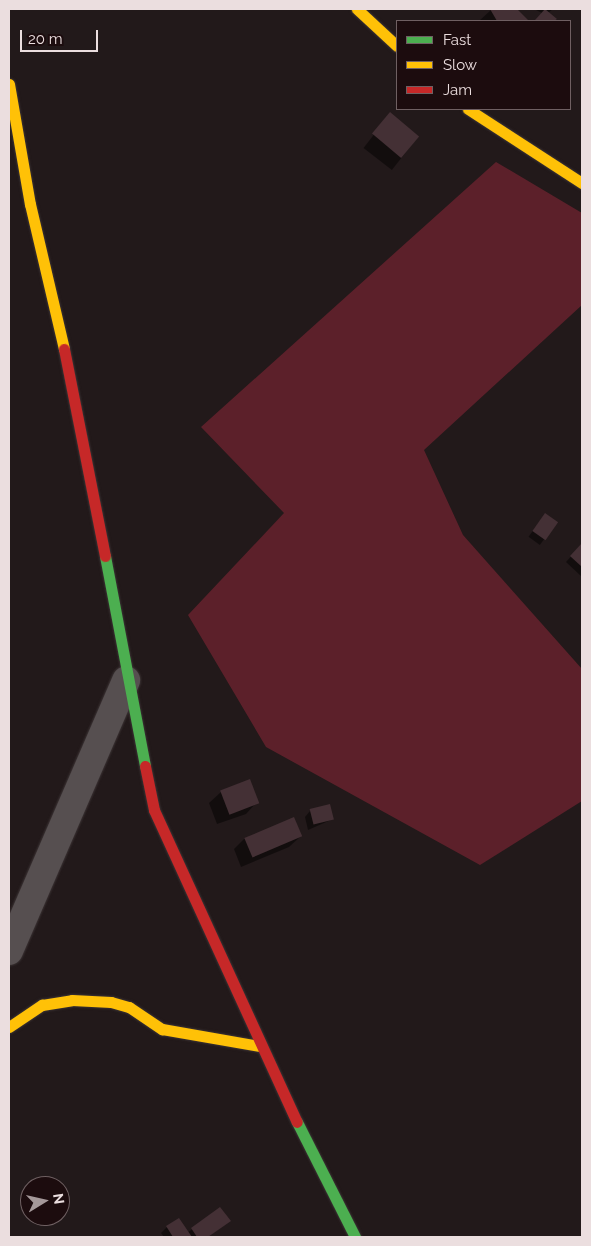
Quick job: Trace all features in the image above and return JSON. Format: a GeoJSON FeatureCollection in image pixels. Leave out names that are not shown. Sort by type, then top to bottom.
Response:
{"type":"FeatureCollection","features":[{"type":"Feature","properties":{"kind":"street"},"geometry":{"type":"LineString","coordinates":[[357,9],[396,45]]}},
{"type":"Feature","properties":{"kind":"street"},"geometry":{"type":"LineString","coordinates":[[9,84],[30,204],[88,454],[126,680],[154,810],[259,1046],[355,1237]]}},
{"type":"Feature","properties":{"kind":"street"},"geometry":{"type":"LineString","coordinates":[[470,110],[582,183]]}},
{"type":"Feature","properties":{"kind":"street"},"geometry":{"type":"LineString","coordinates":[[9,951],[126,680]]}},
{"type":"Feature","properties":{"kind":"street"},"geometry":{"type":"LineString","coordinates":[[9,1027],[42,1005],[72,1000],[111,1002],[129,1007],[162,1029],[259,1046]]}},
{"type":"Feature","properties":{"kind":"shaded area"},"geometry":{"type":"Polygon","coordinates":[[[496,162],[582,213],[582,305],[424,450],[463,535],[582,669],[582,801],[480,865],[266,747],[188,615],[284,513],[201,427],[496,162]]]}},
{"type":"Feature","properties":{"kind":"building"},"geometry":{"type":"Polygon","coordinates":[[[490,9],[517,9],[528,20],[496,20],[490,9]]]}},
{"type":"Feature","properties":{"kind":"building"},"geometry":{"type":"Polygon","coordinates":[[[545,9],[557,19],[556,20],[535,20],[545,9]]]}},
{"type":"Feature","properties":{"kind":"building"},"geometry":{"type":"Polygon","coordinates":[[[390,112],[419,136],[401,158],[372,133],[390,112]]]}},
{"type":"Feature","properties":{"kind":"building"},"geometry":{"type":"Polygon","coordinates":[[[545,513],[558,522],[545,540],[532,531],[545,513]]]}},
{"type":"Feature","properties":{"kind":"building"},"geometry":{"type":"Polygon","coordinates":[[[582,543],[582,567],[570,556],[582,543]]]}},
{"type":"Feature","properties":{"kind":"building"},"geometry":{"type":"Polygon","coordinates":[[[250,779],[259,803],[229,815],[220,790],[250,779]]]}},
{"type":"Feature","properties":{"kind":"building"},"geometry":{"type":"Polygon","coordinates":[[[330,804],[334,820],[313,825],[310,809],[330,804]]]}},
{"type":"Feature","properties":{"kind":"building"},"geometry":{"type":"Polygon","coordinates":[[[294,817],[302,836],[252,857],[244,838],[294,817]]]}},
{"type":"Feature","properties":{"kind":"building"},"geometry":{"type":"Polygon","coordinates":[[[220,1207],[231,1221],[208,1237],[197,1237],[191,1228],[220,1207]]]}},
{"type":"Feature","properties":{"kind":"building"},"geometry":{"type":"Polygon","coordinates":[[[179,1218],[192,1237],[173,1237],[166,1226],[179,1218]]]}},
{"type":"Feature","properties":{"kind":"traffic: fast"},"geometry":{"type":"LineString","coordinates":[[105,556],[145,766]]}},
{"type":"Feature","properties":{"kind":"traffic: fast"},"geometry":{"type":"LineString","coordinates":[[297,1122],[355,1237]]}},
{"type":"Feature","properties":{"kind":"traffic: slow"},"geometry":{"type":"LineString","coordinates":[[357,9],[396,45]]}},
{"type":"Feature","properties":{"kind":"traffic: slow"},"geometry":{"type":"LineString","coordinates":[[9,84],[30,204],[64,349]]}},
{"type":"Feature","properties":{"kind":"traffic: slow"},"geometry":{"type":"LineString","coordinates":[[470,110],[582,183]]}},
{"type":"Feature","properties":{"kind":"traffic: slow"},"geometry":{"type":"LineString","coordinates":[[9,1027],[42,1005],[72,1000],[111,1002],[129,1007],[162,1029],[259,1046]]}},
{"type":"Feature","properties":{"kind":"traffic: jam"},"geometry":{"type":"LineString","coordinates":[[64,349],[105,556]]}},
{"type":"Feature","properties":{"kind":"traffic: jam"},"geometry":{"type":"LineString","coordinates":[[145,766],[154,810],[297,1122]]}}]}
